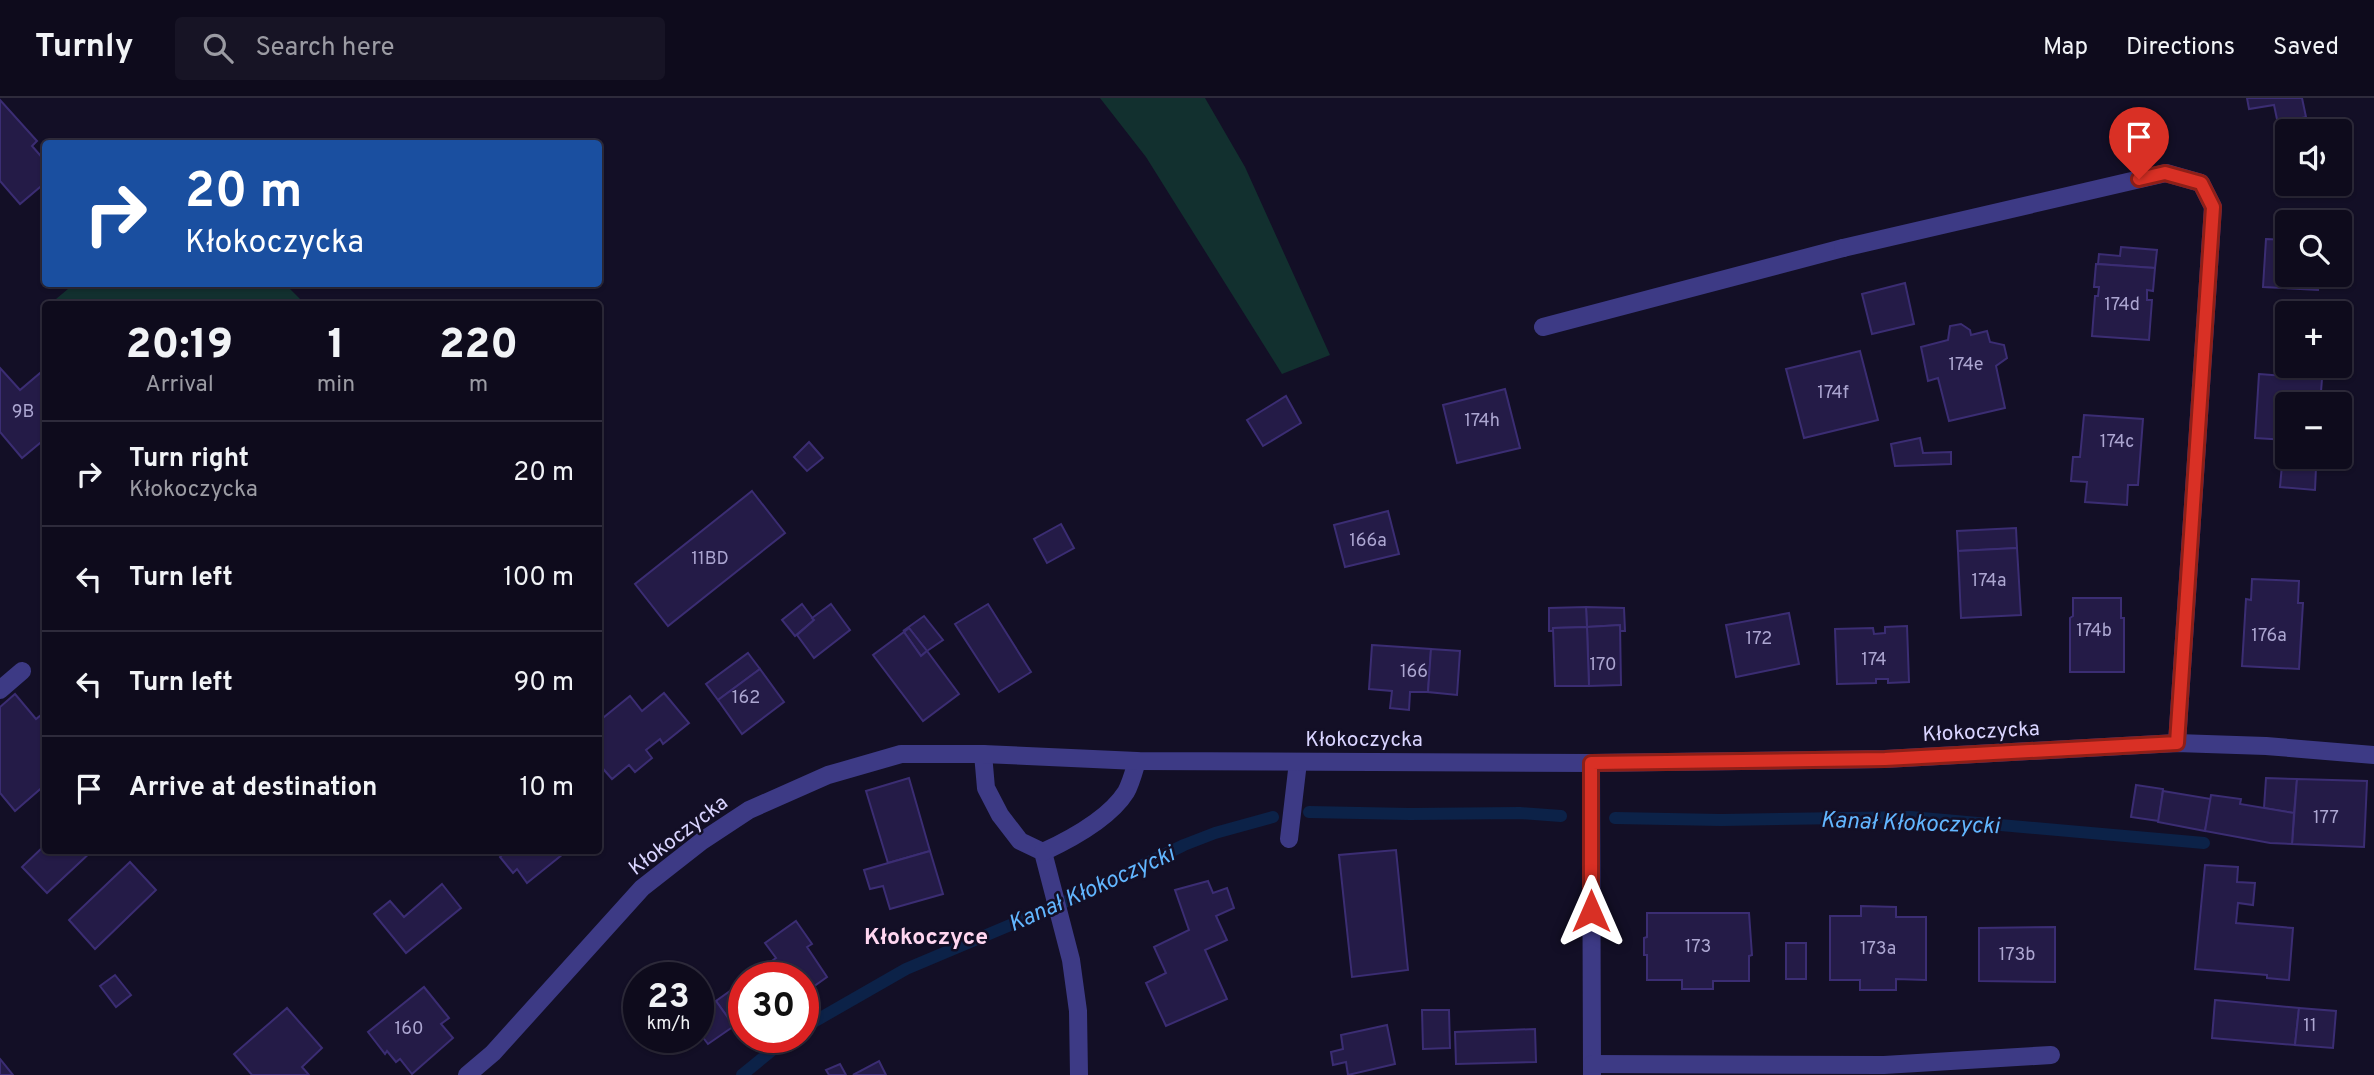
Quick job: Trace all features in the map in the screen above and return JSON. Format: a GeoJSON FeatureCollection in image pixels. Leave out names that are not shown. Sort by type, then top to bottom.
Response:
{"type":"FeatureCollection","features":[{"type":"Feature","properties":{"kind":"street"},"geometry":{"type":"LineString","coordinates":[[1543,327],[1843,248],[2165,173],[2201,183],[2213,207],[2177,743]]}},
{"type":"Feature","properties":{"kind":"street"},"geometry":{"type":"LineString","coordinates":[[0,690],[22,671]]}},
{"type":"Feature","properties":{"kind":"street","name":"Kłokoczycka"},"geometry":{"type":"LineString","coordinates":[[467,1075],[493,1053],[642,888],[702,841],[749,810],[828,775],[901,754],[983,754],[1137,761],[1591,763],[1885,759],[2177,743],[2266,746],[2374,755]]}},
{"type":"Feature","properties":{"kind":"street"},"geometry":{"type":"LineString","coordinates":[[983,754],[986,788],[1000,815],[1020,841],[1043,852]]}},
{"type":"Feature","properties":{"kind":"street"},"geometry":{"type":"LineString","coordinates":[[1043,852],[1075,837],[1113,807],[1126,791],[1137,761]]}},
{"type":"Feature","properties":{"kind":"street"},"geometry":{"type":"LineString","coordinates":[[1289,839],[1298,762]]}},
{"type":"Feature","properties":{"kind":"street"},"geometry":{"type":"LineString","coordinates":[[1591,763],[1592,1070],[1884,1065],[2052,1055]]}},
{"type":"Feature","properties":{"kind":"street"},"geometry":{"type":"LineString","coordinates":[[1043,852],[1072,960],[1078,1012],[1079,1075]]}},
{"type":"Feature","properties":{"kind":"green space"},"geometry":{"type":"Polygon","coordinates":[[[1100,98],[1205,98],[1245,167],[1330,355],[1282,374],[1146,157],[1100,98]]]}},
{"type":"Feature","properties":{"kind":"green space"},"geometry":{"type":"Polygon","coordinates":[[[70,287],[288,287],[302,301],[54,301],[70,287]]]}},
{"type":"Feature","properties":{"kind":"building"},"geometry":{"type":"Polygon","coordinates":[[[2247,98],[2302,98],[2306,117],[2277,119],[2274,105],[2249,109],[2247,98]]]}},
{"type":"Feature","properties":{"kind":"building"},"geometry":{"type":"Polygon","coordinates":[[[0,100],[37,141],[32,146],[42,157],[42,185],[20,204],[0,181],[0,100]]]}},
{"type":"Feature","properties":{"kind":"building"},"geometry":{"type":"Polygon","coordinates":[[[2266,239],[2275,239],[2275,287],[2318,287],[2318,290],[2263,287],[2266,239]]]}},
{"type":"Feature","properties":{"kind":"building"},"geometry":{"type":"Polygon","coordinates":[[[2121,247],[2157,250],[2155,268],[2098,264],[2099,254],[2120,256],[2121,247]]]}},
{"type":"Feature","properties":{"kind":"building"},"geometry":{"type":"Polygon","coordinates":[[[2096,264],[2155,268],[2153,291],[2147,290],[2147,300],[2152,300],[2149,340],[2092,336],[2095,296],[2098,296],[2099,287],[2094,287],[2096,264]]]}},
{"type":"Feature","properties":{"kind":"building"},"geometry":{"type":"Polygon","coordinates":[[[1905,283],[1914,324],[1872,334],[1862,294],[1905,283]]]}},
{"type":"Feature","properties":{"kind":"building"},"geometry":{"type":"Polygon","coordinates":[[[1961,324],[1970,330],[1971,335],[1987,331],[1990,342],[2004,345],[2007,358],[1996,366],[2005,408],[1949,421],[1938,378],[1928,381],[1921,347],[1948,340],[1950,326],[1961,324]]]}},
{"type":"Feature","properties":{"kind":"building"},"geometry":{"type":"Polygon","coordinates":[[[1860,351],[1878,420],[1804,438],[1786,369],[1860,351]]]}},
{"type":"Feature","properties":{"kind":"building"},"geometry":{"type":"Polygon","coordinates":[[[0,368],[20,390],[42,371],[42,441],[22,458],[0,432],[0,368]]]}},
{"type":"Feature","properties":{"kind":"building"},"geometry":{"type":"Polygon","coordinates":[[[2259,374],[2275,375],[2275,378],[2322,379],[2321,392],[2275,392],[2275,439],[2255,438],[2259,374]]]}},
{"type":"Feature","properties":{"kind":"building"},"geometry":{"type":"Polygon","coordinates":[[[1505,389],[1520,448],[1457,463],[1443,405],[1505,389]]]}},
{"type":"Feature","properties":{"kind":"building"},"geometry":{"type":"Polygon","coordinates":[[[1286,396],[1301,423],[1263,446],[1247,420],[1286,396]]]}},
{"type":"Feature","properties":{"kind":"building"},"geometry":{"type":"Polygon","coordinates":[[[2084,415],[2143,419],[2138,485],[2128,485],[2127,505],[2085,502],[2087,482],[2071,481],[2073,457],[2080,457],[2084,415]]]}},
{"type":"Feature","properties":{"kind":"building"},"geometry":{"type":"Polygon","coordinates":[[[1920,438],[1923,453],[1951,452],[1951,464],[1895,466],[1891,444],[1920,438]]]}},
{"type":"Feature","properties":{"kind":"building"},"geometry":{"type":"Polygon","coordinates":[[[809,442],[823,458],[807,471],[794,457],[809,442]]]}},
{"type":"Feature","properties":{"kind":"building"},"geometry":{"type":"Polygon","coordinates":[[[2282,469],[2316,469],[2315,490],[2280,487],[2282,469]]]}},
{"type":"Feature","properties":{"kind":"building"},"geometry":{"type":"Polygon","coordinates":[[[752,491],[785,533],[668,626],[635,584],[752,491]]]}},
{"type":"Feature","properties":{"kind":"building"},"geometry":{"type":"Polygon","coordinates":[[[1388,511],[1399,554],[1345,567],[1334,525],[1388,511]]]}},
{"type":"Feature","properties":{"kind":"building"},"geometry":{"type":"Polygon","coordinates":[[[1061,524],[1074,548],[1047,563],[1034,539],[1061,524]]]}},
{"type":"Feature","properties":{"kind":"building"},"geometry":{"type":"Polygon","coordinates":[[[2016,528],[2017,548],[1958,551],[1957,531],[2016,528]]]}},
{"type":"Feature","properties":{"kind":"building"},"geometry":{"type":"Polygon","coordinates":[[[2017,548],[2021,615],[1961,618],[1958,551],[2017,548]]]}},
{"type":"Feature","properties":{"kind":"building"},"geometry":{"type":"Polygon","coordinates":[[[2252,579],[2299,581],[2298,603],[2303,603],[2299,669],[2242,666],[2246,599],[2251,600],[2252,579]]]}},
{"type":"Feature","properties":{"kind":"building"},"geometry":{"type":"Polygon","coordinates":[[[2073,598],[2121,598],[2121,618],[2124,618],[2124,672],[2070,672],[2070,618],[2073,616],[2073,598]]]}},
{"type":"Feature","properties":{"kind":"building"},"geometry":{"type":"Polygon","coordinates":[[[802,604],[814,620],[795,636],[782,620],[802,604]]]}},
{"type":"Feature","properties":{"kind":"building"},"geometry":{"type":"Polygon","coordinates":[[[831,604],[850,630],[814,658],[797,635],[814,620],[812,618],[831,604]]]}},
{"type":"Feature","properties":{"kind":"building"},"geometry":{"type":"Polygon","coordinates":[[[988,604],[1031,672],[999,692],[955,624],[988,604]]]}},
{"type":"Feature","properties":{"kind":"building"},"geometry":{"type":"Polygon","coordinates":[[[1586,607],[1624,608],[1625,631],[1620,631],[1620,625],[1587,627],[1586,607]]]}},
{"type":"Feature","properties":{"kind":"building"},"geometry":{"type":"Polygon","coordinates":[[[1586,607],[1587,627],[1553,628],[1553,631],[1549,631],[1549,608],[1586,607]]]}},
{"type":"Feature","properties":{"kind":"building"},"geometry":{"type":"Polygon","coordinates":[[[1789,613],[1799,664],[1736,677],[1726,625],[1789,613]]]}},
{"type":"Feature","properties":{"kind":"building"},"geometry":{"type":"Polygon","coordinates":[[[924,616],[943,640],[927,651],[909,628],[903,631],[924,616]]]}},
{"type":"Feature","properties":{"kind":"building"},"geometry":{"type":"Polygon","coordinates":[[[1620,625],[1621,685],[1589,686],[1587,627],[1620,625]]]}},
{"type":"Feature","properties":{"kind":"building"},"geometry":{"type":"Polygon","coordinates":[[[1907,626],[1909,682],[1888,683],[1888,679],[1876,679],[1876,683],[1837,684],[1835,629],[1873,628],[1874,634],[1885,633],[1885,627],[1907,626]]]}},
{"type":"Feature","properties":{"kind":"building"},"geometry":{"type":"Polygon","coordinates":[[[1587,627],[1589,686],[1555,686],[1553,628],[1587,627]]]}},
{"type":"Feature","properties":{"kind":"building"},"geometry":{"type":"Polygon","coordinates":[[[909,628],[927,651],[921,656],[904,632],[909,628]]]}},
{"type":"Feature","properties":{"kind":"building"},"geometry":{"type":"Polygon","coordinates":[[[904,632],[921,656],[927,651],[959,694],[923,721],[873,655],[904,632]]]}},
{"type":"Feature","properties":{"kind":"building"},"geometry":{"type":"Polygon","coordinates":[[[1372,645],[1431,649],[1428,692],[1410,692],[1409,710],[1390,708],[1392,691],[1369,689],[1372,645]]]}},
{"type":"Feature","properties":{"kind":"building"},"geometry":{"type":"Polygon","coordinates":[[[1431,649],[1460,651],[1457,695],[1428,692],[1431,649]]]}},
{"type":"Feature","properties":{"kind":"building"},"geometry":{"type":"Polygon","coordinates":[[[748,653],[760,669],[718,700],[706,684],[748,653]]]}},
{"type":"Feature","properties":{"kind":"building"},"geometry":{"type":"Polygon","coordinates":[[[760,669],[784,702],[742,734],[718,700],[760,669]]]}},
{"type":"Feature","properties":{"kind":"building"},"geometry":{"type":"Polygon","coordinates":[[[664,693],[689,723],[663,744],[660,739],[646,750],[652,758],[635,772],[629,765],[612,779],[602,768],[602,719],[630,696],[642,711],[664,693]]]}},
{"type":"Feature","properties":{"kind":"building"},"geometry":{"type":"Polygon","coordinates":[[[15,694],[36,719],[42,714],[42,787],[15,811],[0,793],[0,707],[15,694]]]}},
{"type":"Feature","properties":{"kind":"building"},"geometry":{"type":"Polygon","coordinates":[[[909,778],[930,851],[888,863],[866,791],[909,778]]]}},
{"type":"Feature","properties":{"kind":"building"},"geometry":{"type":"Polygon","coordinates":[[[2266,778],[2297,779],[2294,813],[2264,808],[2266,778]]]}},
{"type":"Feature","properties":{"kind":"building"},"geometry":{"type":"Polygon","coordinates":[[[2297,779],[2367,781],[2364,847],[2292,844],[2297,779]]]}},
{"type":"Feature","properties":{"kind":"building"},"geometry":{"type":"Polygon","coordinates":[[[2136,785],[2163,789],[2159,821],[2131,817],[2136,785]]]}},
{"type":"Feature","properties":{"kind":"building"},"geometry":{"type":"Polygon","coordinates":[[[2163,791],[2211,799],[2205,831],[2158,822],[2163,791]]]}},
{"type":"Feature","properties":{"kind":"building"},"geometry":{"type":"Polygon","coordinates":[[[2211,795],[2241,799],[2240,804],[2294,813],[2292,844],[2270,843],[2205,831],[2211,795]]]}},
{"type":"Feature","properties":{"kind":"building"},"geometry":{"type":"Polygon","coordinates":[[[42,848],[42,854],[89,854],[47,893],[22,867],[42,848]]]}},
{"type":"Feature","properties":{"kind":"building"},"geometry":{"type":"Polygon","coordinates":[[[1396,850],[1408,970],[1352,977],[1339,855],[1396,850]]]}},
{"type":"Feature","properties":{"kind":"building"},"geometry":{"type":"Polygon","coordinates":[[[930,851],[943,894],[890,909],[883,886],[870,889],[864,870],[930,851]]]}},
{"type":"Feature","properties":{"kind":"building"},"geometry":{"type":"Polygon","coordinates":[[[503,854],[563,854],[527,883],[517,869],[513,873],[500,857],[503,854]]]}},
{"type":"Feature","properties":{"kind":"building"},"geometry":{"type":"Polygon","coordinates":[[[130,862],[156,890],[95,949],[69,920],[130,862]]]}},
{"type":"Feature","properties":{"kind":"building"},"geometry":{"type":"Polygon","coordinates":[[[2205,865],[2238,867],[2237,882],[2255,883],[2253,905],[2238,903],[2236,923],[2293,928],[2289,980],[2267,978],[2267,975],[2195,969],[2205,865]]]}},
{"type":"Feature","properties":{"kind":"building"},"geometry":{"type":"Polygon","coordinates":[[[1208,881],[1213,893],[1227,888],[1234,908],[1216,916],[1227,940],[1205,950],[1227,999],[1166,1026],[1146,983],[1166,973],[1154,947],[1189,930],[1175,890],[1208,881]]]}},
{"type":"Feature","properties":{"kind":"building"},"geometry":{"type":"Polygon","coordinates":[[[442,884],[461,908],[406,953],[374,914],[390,901],[404,917],[442,884]]]}},
{"type":"Feature","properties":{"kind":"building"},"geometry":{"type":"Polygon","coordinates":[[[1861,906],[1896,907],[1896,917],[1926,917],[1926,980],[1896,979],[1896,990],[1860,990],[1860,980],[1830,980],[1830,916],[1861,916],[1861,906]]]}},
{"type":"Feature","properties":{"kind":"building"},"geometry":{"type":"Polygon","coordinates":[[[1647,913],[1749,913],[1752,955],[1749,956],[1749,981],[1713,981],[1713,989],[1682,989],[1682,980],[1647,980],[1644,938],[1647,937],[1647,913]]]}},
{"type":"Feature","properties":{"kind":"building"},"geometry":{"type":"Polygon","coordinates":[[[796,921],[812,944],[807,947],[817,962],[770,962],[776,958],[765,943],[796,921]]]}},
{"type":"Feature","properties":{"kind":"building"},"geometry":{"type":"Polygon","coordinates":[[[2055,927],[2055,982],[1979,981],[1979,928],[2055,927]]]}},
{"type":"Feature","properties":{"kind":"building"},"geometry":{"type":"Polygon","coordinates":[[[1786,943],[1806,943],[1806,979],[1786,979],[1786,943]]]}},
{"type":"Feature","properties":{"kind":"building"},"geometry":{"type":"Polygon","coordinates":[[[819,965],[827,977],[819,983],[819,965]]]}},
{"type":"Feature","properties":{"kind":"building"},"geometry":{"type":"Polygon","coordinates":[[[115,975],[131,995],[116,1007],[100,986],[115,975]]]}},
{"type":"Feature","properties":{"kind":"building"},"geometry":{"type":"Polygon","coordinates":[[[424,987],[449,1018],[441,1024],[453,1038],[412,1074],[400,1059],[396,1062],[387,1051],[385,1054],[368,1032],[424,987]]]}},
{"type":"Feature","properties":{"kind":"building"},"geometry":{"type":"Polygon","coordinates":[[[728,992],[728,1018],[716,1001],[728,992]]]}},
{"type":"Feature","properties":{"kind":"building"},"geometry":{"type":"Polygon","coordinates":[[[2215,1000],[2299,1008],[2295,1045],[2212,1038],[2215,1000]]]}},
{"type":"Feature","properties":{"kind":"building"},"geometry":{"type":"Polygon","coordinates":[[[716,1001],[728,1018],[728,1030],[714,1040],[716,1001]]]}},
{"type":"Feature","properties":{"kind":"building"},"geometry":{"type":"Polygon","coordinates":[[[287,1008],[322,1048],[302,1067],[309,1075],[252,1075],[234,1054],[287,1008]]]}},
{"type":"Feature","properties":{"kind":"building"},"geometry":{"type":"Polygon","coordinates":[[[2299,1008],[2336,1011],[2333,1048],[2295,1045],[2299,1008]]]}},
{"type":"Feature","properties":{"kind":"building"},"geometry":{"type":"Polygon","coordinates":[[[1422,1010],[1449,1010],[1450,1048],[1423,1049],[1422,1010]]]}},
{"type":"Feature","properties":{"kind":"building"},"geometry":{"type":"Polygon","coordinates":[[[1387,1025],[1395,1064],[1348,1075],[1346,1062],[1333,1065],[1331,1052],[1343,1049],[1341,1035],[1387,1025]]]}},
{"type":"Feature","properties":{"kind":"building"},"geometry":{"type":"Polygon","coordinates":[[[1535,1029],[1536,1062],[1456,1064],[1455,1032],[1535,1029]]]}},
{"type":"Feature","properties":{"kind":"building"},"geometry":{"type":"Polygon","coordinates":[[[0,1059],[13,1075],[0,1075],[0,1059]]]}},
{"type":"Feature","properties":{"kind":"building"},"geometry":{"type":"Polygon","coordinates":[[[879,1061],[886,1075],[853,1075],[879,1061]]]}},
{"type":"Feature","properties":{"kind":"building"},"geometry":{"type":"Polygon","coordinates":[[[840,1064],[846,1075],[829,1075],[826,1070],[840,1064]]]}},
{"type":"Feature","properties":{"kind":"waterway","name":"Kanał Kłokoczycki"},"geometry":{"type":"LineString","coordinates":[[1309,812],[1520,813],[1561,816]]}},
{"type":"Feature","properties":{"kind":"waterway","name":"Kanał Kłokoczycki"},"geometry":{"type":"LineString","coordinates":[[819,1019],[906,969],[1081,895],[1184,845],[1215,833],[1273,817]]}},
{"type":"Feature","properties":{"kind":"waterway","name":"Kanał Kłokoczycki"},"geometry":{"type":"LineString","coordinates":[[1615,818],[1721,820],[1911,817],[2204,843]]}},
{"type":"Feature","properties":{"kind":"waterway","name":"Kanał Kłokoczycki"},"geometry":{"type":"LineString","coordinates":[[742,1075],[769,1053]]}},
{"type":"Feature","properties":{"kind":"district","name":"Kłokoczyce"},"geometry":{"type":"Point","coordinates":[926,936]}},
{"type":"Feature","properties":{"kind":"route"},"geometry":{"type":"LineString","coordinates":[[1591,911],[1591,763],[1885,759],[2177,743],[2213,207],[2201,183],[2165,173],[2139,179]]}}]}
